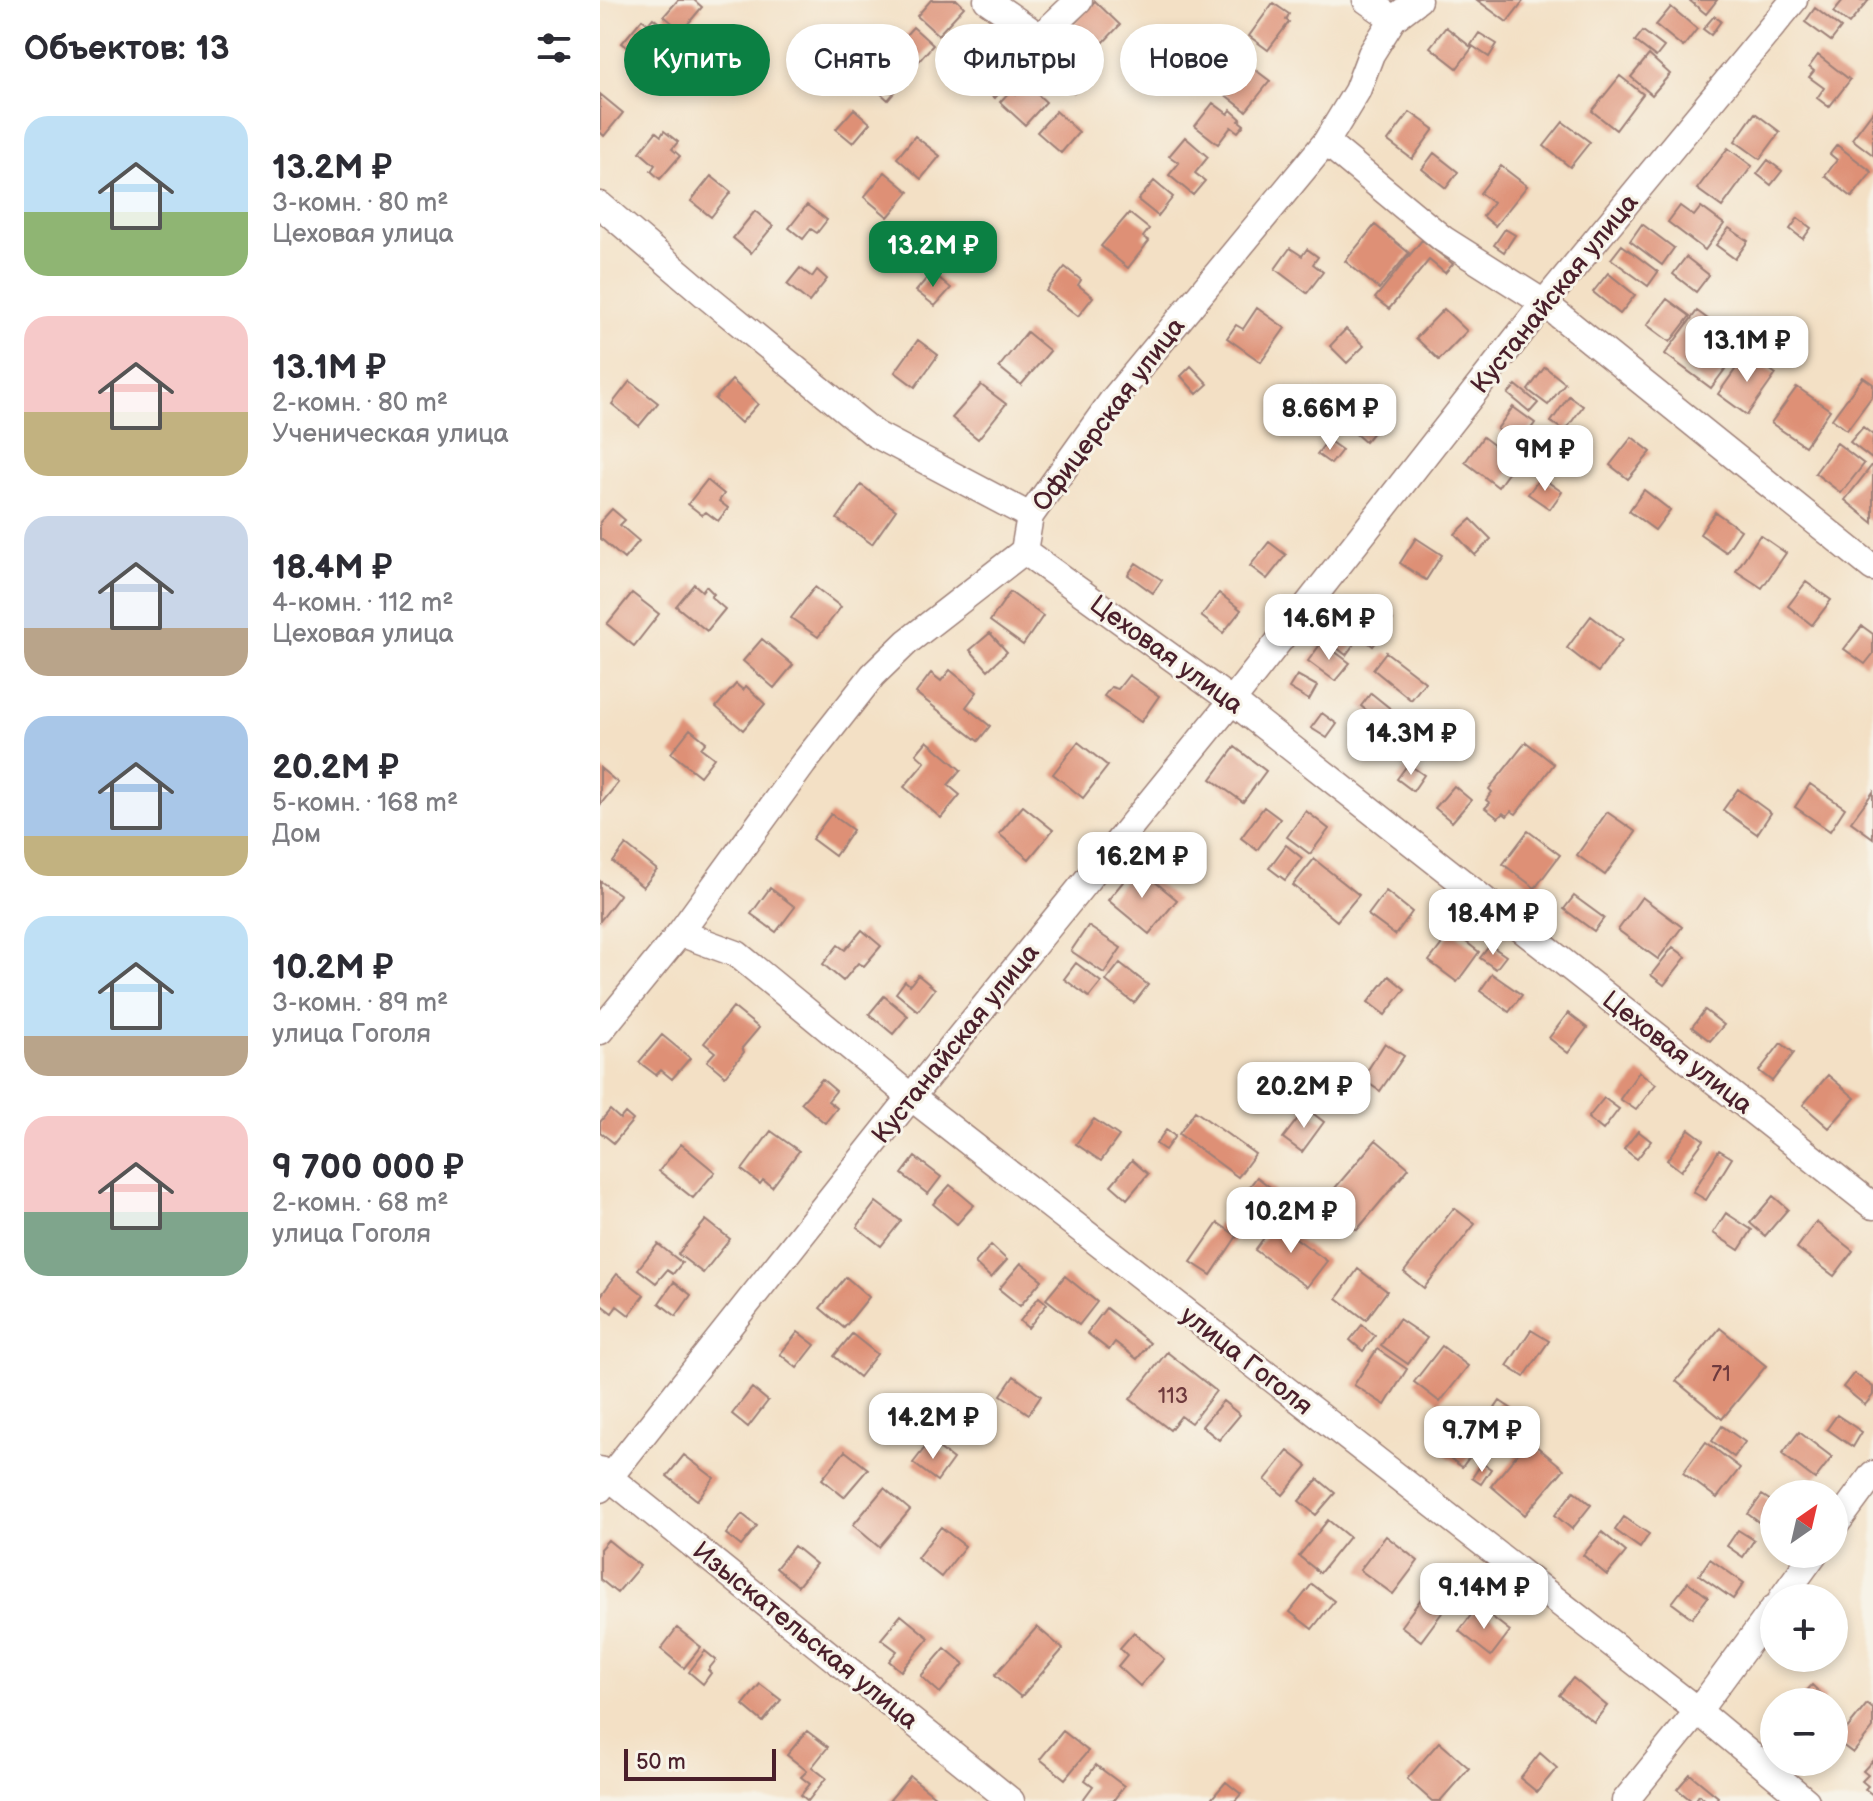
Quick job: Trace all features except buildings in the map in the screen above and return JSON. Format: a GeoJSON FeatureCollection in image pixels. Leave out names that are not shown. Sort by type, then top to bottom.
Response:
{"type":"FeatureCollection","features":[{"type":"Feature","properties":{"kind":"street"},"geometry":{"type":"LineString","coordinates":[[987,0],[1040,37],[1079,0]]}},
{"type":"Feature","properties":{"kind":"street"},"geometry":{"type":"LineString","coordinates":[[1366,0],[1393,19]]}},
{"type":"Feature","properties":{"kind":"street","name":"Офицерская улица"},"geometry":{"type":"LineString","coordinates":[[1024,551],[1030,516],[1112,401],[1326,142],[1357,91],[1371,54],[1393,19],[1418,0]]}},
{"type":"Feature","properties":{"kind":"street","name":"Кустанайская улица"},"geometry":{"type":"LineString","coordinates":[[603,1479],[1232,701],[1544,303],[1794,0]]}},
{"type":"Feature","properties":{"kind":"street"},"geometry":{"type":"LineString","coordinates":[[1326,142],[1443,239],[1544,303],[1873,568]]}},
{"type":"Feature","properties":{"kind":"street"},"geometry":{"type":"LineString","coordinates":[[600,205],[875,434],[1030,516]]}},
{"type":"Feature","properties":{"kind":"street"},"geometry":{"type":"LineString","coordinates":[[600,1031],[680,933],[803,764],[873,675],[907,642],[1024,551]]}},
{"type":"Feature","properties":{"kind":"street","name":"Цеховая улица"},"geometry":{"type":"LineString","coordinates":[[1024,551],[1232,701],[1873,1206]]}},
{"type":"Feature","properties":{"kind":"street","name":"улица Гоголя"},"geometry":{"type":"LineString","coordinates":[[680,933],[737,954],[911,1097],[1698,1711],[1806,1801]]}},
{"type":"Feature","properties":{"kind":"street"},"geometry":{"type":"LineString","coordinates":[[1848,1508],[1873,1474]]}},
{"type":"Feature","properties":{"kind":"street","name":"Изыскательская улица"},"geometry":{"type":"LineString","coordinates":[[603,1479],[1011,1801]]}},
{"type":"Feature","properties":{"kind":"street"},"geometry":{"type":"LineString","coordinates":[[1625,1801],[1698,1711],[1760,1627]]}}]}
